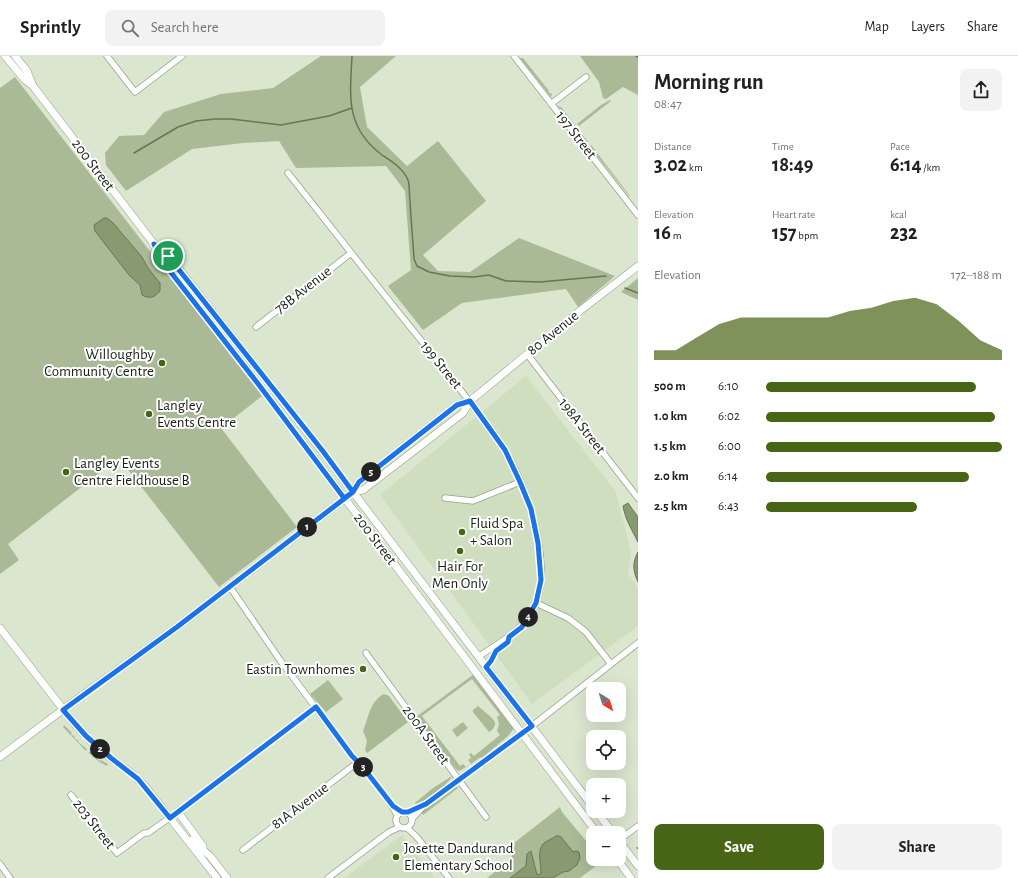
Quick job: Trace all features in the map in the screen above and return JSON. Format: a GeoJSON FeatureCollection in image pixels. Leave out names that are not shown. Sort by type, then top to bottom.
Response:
{"type":"FeatureCollection","features":[{"type":"Feature","properties":{"kind":"main road","name":"200 Street"},"geometry":{"type":"LineString","coordinates":[[5,56],[24,80],[33,86]]}},
{"type":"Feature","properties":{"kind":"main road","name":"200 Street"},"geometry":{"type":"LineString","coordinates":[[15,56],[27,71],[33,86],[154,244],[168,256],[322,450],[586,798]]}},
{"type":"Feature","properties":{"kind":"main road","name":"200 Street"},"geometry":{"type":"LineString","coordinates":[[154,244],[162,261],[259,385],[592,826]]}},
{"type":"Feature","properties":{"kind":"main road","name":"80 Avenue"},"geometry":{"type":"LineString","coordinates":[[0,757],[155,644],[344,498],[353,492],[363,490],[388,471],[463,413],[470,401],[638,266]]}},
{"type":"Feature","properties":{"kind":"main road"},"geometry":{"type":"LineString","coordinates":[[0,628],[63,710],[86,736],[138,779],[217,878]]}},
{"type":"Feature","properties":{"kind":"main road"},"geometry":{"type":"LineString","coordinates":[[178,812],[227,878]]}},
{"type":"Feature","properties":{"kind":"main road"},"geometry":{"type":"LineString","coordinates":[[601,818],[608,826]]}},
{"type":"Feature","properties":{"kind":"main road"},"geometry":{"type":"LineString","coordinates":[[180,831],[210,856]]}},
{"type":"Feature","properties":{"kind":"main road"},"geometry":{"type":"LineString","coordinates":[[626,850],[638,866]]}},
{"type":"Feature","properties":{"kind":"main road"},"geometry":{"type":"LineString","coordinates":[[622,866],[631,878]]}},
{"type":"Feature","properties":{"kind":"street"},"geometry":{"type":"LineString","coordinates":[[107,56],[136,92],[182,56]]}},
{"type":"Feature","properties":{"kind":"street","name":"197 Street"},"geometry":{"type":"LineString","coordinates":[[514,56],[638,215]]}},
{"type":"Feature","properties":{"kind":"street"},"geometry":{"type":"LineString","coordinates":[[552,104],[586,77]]}},
{"type":"Feature","properties":{"kind":"street","name":"199 Street"},"geometry":{"type":"LineString","coordinates":[[288,173],[470,401],[505,450],[531,509],[538,543],[541,580],[536,603]]}},
{"type":"Feature","properties":{"kind":"street","name":"78B Avenue"},"geometry":{"type":"LineString","coordinates":[[256,327],[351,253]]}},
{"type":"Feature","properties":{"kind":"street","name":"198A Street"},"geometry":{"type":"LineString","coordinates":[[527,354],[638,498]]}},
{"type":"Feature","properties":{"kind":"street"},"geometry":{"type":"LineString","coordinates":[[445,498],[473,501],[520,482]]}},
{"type":"Feature","properties":{"kind":"street"},"geometry":{"type":"LineString","coordinates":[[230,586],[280,660],[358,762],[393,806],[402,813],[411,815],[412,818]]}},
{"type":"Feature","properties":{"kind":"street"},"geometry":{"type":"LineString","coordinates":[[478,657],[489,651],[504,638],[509,637],[522,627],[536,603],[568,618],[586,632],[611,664]]}},
{"type":"Feature","properties":{"kind":"street"},"geometry":{"type":"LineString","coordinates":[[486,667],[496,651],[508,642],[509,637]]}},
{"type":"Feature","properties":{"kind":"street"},"geometry":{"type":"LineString","coordinates":[[409,826],[412,818],[426,804],[532,726],[638,643]]}},
{"type":"Feature","properties":{"kind":"street","name":"200A Street"},"geometry":{"type":"LineString","coordinates":[[366,653],[486,818]]}},
{"type":"Feature","properties":{"kind":"street"},"geometry":{"type":"LineString","coordinates":[[170,818],[316,707]]}},
{"type":"Feature","properties":{"kind":"street","name":"81A Avenue"},"geometry":{"type":"LineString","coordinates":[[243,850],[358,762]]}},
{"type":"Feature","properties":{"kind":"street","name":"203 Street"},"geometry":{"type":"LineString","coordinates":[[71,795],[117,853],[144,833],[148,833],[170,818]]}},
{"type":"Feature","properties":{"kind":"street"},"geometry":{"type":"LineString","coordinates":[[402,813],[426,804]]}},
{"type":"Feature","properties":{"kind":"street"},"geometry":{"type":"LineString","coordinates":[[328,878],[398,825],[402,813]]}},
{"type":"Feature","properties":{"kind":"street"},"geometry":{"type":"LineString","coordinates":[[398,825],[409,826],[449,878]]}},
{"type":"Feature","properties":{"kind":"street"},"geometry":{"type":"LineString","coordinates":[[626,835],[638,826]]}},
{"type":"Feature","properties":{"kind":"street"},"geometry":{"type":"LineString","coordinates":[[0,864],[10,878]]}},
{"type":"Feature","properties":{"kind":"shaded area"},"geometry":{"type":"Polygon","coordinates":[[[321,56],[396,56],[360,87],[367,127],[407,166],[438,141],[486,201],[423,255],[438,271],[470,272],[519,238],[615,276],[578,307],[566,289],[462,303],[423,330],[388,286],[411,270],[405,191],[386,166],[296,168],[279,141],[243,143],[192,149],[126,191],[106,165],[105,153],[119,136],[144,135],[164,112],[221,94],[273,88],[321,56]]]}},
{"type":"Feature","properties":{"kind":"shaded area"},"geometry":{"type":"Polygon","coordinates":[[[580,56],[638,56],[638,95],[623,87],[606,99],[603,98],[599,82],[580,56]]]}},
{"type":"Feature","properties":{"kind":"shaded area"},"geometry":{"type":"Polygon","coordinates":[[[520,58],[523,58],[549,91],[548,92],[552,94],[551,97],[520,58]]]}},
{"type":"Feature","properties":{"kind":"shaded area"},"geometry":{"type":"Polygon","coordinates":[[[15,77],[262,396],[221,428],[297,527],[219,587],[119,458],[8,544],[19,560],[0,574],[0,88],[15,77]]]}},
{"type":"Feature","properties":{"kind":"shaded area"},"geometry":{"type":"Polygon","coordinates":[[[610,100],[611,101],[579,126],[577,124],[601,105],[610,100]]]}},
{"type":"Feature","properties":{"kind":"shaded area"},"geometry":{"type":"Polygon","coordinates":[[[558,106],[561,107],[588,142],[586,142],[558,106]]]}},
{"type":"Feature","properties":{"kind":"shaded area"},"geometry":{"type":"Polygon","coordinates":[[[591,145],[630,196],[590,147],[591,145]]]}},
{"type":"Feature","properties":{"kind":"shaded area"},"geometry":{"type":"Polygon","coordinates":[[[104,218],[107,218],[113,223],[142,257],[148,268],[160,283],[160,291],[156,295],[147,297],[142,295],[140,285],[129,275],[95,231],[94,225],[104,218]]]}},
{"type":"Feature","properties":{"kind":"shaded area"},"geometry":{"type":"Polygon","coordinates":[[[638,278],[638,300],[621,292],[638,278]]]}},
{"type":"Feature","properties":{"kind":"shaded area"},"geometry":{"type":"Polygon","coordinates":[[[526,376],[616,492],[631,553],[628,573],[638,588],[638,626],[532,704],[380,495],[526,376]]]}},
{"type":"Feature","properties":{"kind":"shaded area"},"geometry":{"type":"Polygon","coordinates":[[[628,503],[638,517],[638,542],[625,515],[623,506],[628,503]]]}},
{"type":"Feature","properties":{"kind":"shaded area"},"geometry":{"type":"Polygon","coordinates":[[[638,552],[638,582],[634,567],[638,552]]]}},
{"type":"Feature","properties":{"kind":"shaded area"},"geometry":{"type":"Polygon","coordinates":[[[474,674],[514,728],[508,736],[483,757],[471,764],[468,760],[471,758],[469,754],[471,753],[474,756],[500,735],[497,731],[499,724],[497,717],[500,715],[472,679],[422,716],[460,766],[463,764],[466,767],[459,771],[416,717],[474,674]]]}},
{"type":"Feature","properties":{"kind":"shaded area"},"geometry":{"type":"Polygon","coordinates":[[[328,680],[343,699],[326,712],[310,694],[328,680]]]}},
{"type":"Feature","properties":{"kind":"shaded area"},"geometry":{"type":"Polygon","coordinates":[[[384,694],[389,696],[408,722],[367,753],[365,750],[367,741],[363,731],[372,706],[379,697],[384,694]]]}},
{"type":"Feature","properties":{"kind":"shaded area"},"geometry":{"type":"Polygon","coordinates":[[[478,706],[495,722],[494,728],[489,732],[473,712],[473,710],[478,706]]]}},
{"type":"Feature","properties":{"kind":"shaded area"},"geometry":{"type":"Polygon","coordinates":[[[463,722],[468,728],[457,737],[452,730],[463,722]]]}},
{"type":"Feature","properties":{"kind":"shaded area"},"geometry":{"type":"Polygon","coordinates":[[[64,725],[72,733],[72,736],[73,735],[75,737],[74,738],[79,741],[78,742],[87,749],[86,751],[63,727],[64,725]]]}},
{"type":"Feature","properties":{"kind":"shaded area"},"geometry":{"type":"Polygon","coordinates":[[[91,755],[108,764],[107,766],[98,761],[91,755]]]}},
{"type":"Feature","properties":{"kind":"shaded area"},"geometry":{"type":"Polygon","coordinates":[[[452,776],[442,788],[416,806],[415,803],[433,788],[452,776]]]}},
{"type":"Feature","properties":{"kind":"shaded area"},"geometry":{"type":"Polygon","coordinates":[[[457,786],[458,788],[423,815],[421,812],[429,804],[435,803],[457,786]]]}},
{"type":"Feature","properties":{"kind":"shaded area"},"geometry":{"type":"Polygon","coordinates":[[[560,807],[562,812],[586,841],[586,866],[596,866],[580,878],[487,878],[511,859],[514,843],[560,807]]]}},
{"type":"Feature","properties":{"kind":"shaded area","name":"Josette Dandurand Elementary School"},"geometry":{"type":"Polygon","coordinates":[[[402,835],[435,878],[344,878],[402,835]]]}},
{"type":"Feature","properties":{"kind":"shaded area"},"geometry":{"type":"Polygon","coordinates":[[[556,836],[561,837],[573,852],[579,852],[580,858],[577,865],[569,871],[563,872],[553,878],[510,878],[526,866],[527,854],[531,851],[537,875],[540,874],[541,847],[544,843],[556,836]]]}},
{"type":"Feature","properties":{"kind":"waterway"},"geometry":{"type":"LineString","coordinates":[[352,56],[351,98],[352,110],[356,122],[361,133],[370,144],[400,169],[408,180],[414,259],[417,266],[429,272],[450,276],[474,277],[489,275],[506,281],[540,282],[606,276]]}},
{"type":"Feature","properties":{"kind":"waterway"},"geometry":{"type":"LineString","coordinates":[[134,153],[178,127],[196,121],[231,119],[281,125],[329,116],[352,108]]}},
{"type":"Feature","properties":{"kind":"waterway"},"geometry":{"type":"LineString","coordinates":[[625,288],[638,293]]}},
{"type":"Feature","properties":{"kind":"place","name":"Willoughby Community Centre"},"geometry":{"type":"Point","coordinates":[162,363]}},
{"type":"Feature","properties":{"kind":"place","name":"Langley Events Centre"},"geometry":{"type":"Point","coordinates":[149,414]}},
{"type":"Feature","properties":{"kind":"place","name":"Langley Events Centre Fieldhouse B"},"geometry":{"type":"Point","coordinates":[66,472]}},
{"type":"Feature","properties":{"kind":"place","name":"Fluid Spa + Salon"},"geometry":{"type":"Point","coordinates":[462,532]}},
{"type":"Feature","properties":{"kind":"place","name":"Hair For Men Only"},"geometry":{"type":"Point","coordinates":[460,551]}},
{"type":"Feature","properties":{"kind":"place","name":"Eastin Townhomes"},"geometry":{"type":"Point","coordinates":[363,669]}},
{"type":"Feature","properties":{"kind":"place","name":"Josette Dandurand Elementary School"},"geometry":{"type":"Point","coordinates":[396,857]}},
{"type":"Feature","properties":{"kind":"route"},"geometry":{"type":"LineString","coordinates":[[168,256],[154,244],[162,261],[259,385],[344,498],[353,492],[359,482],[457,405],[470,401],[505,450],[531,509],[538,543],[541,580],[536,603],[522,627],[509,637],[508,642],[496,651],[486,667],[532,726],[426,804],[408,812],[402,812],[393,806],[362,766],[352,756],[316,707],[170,818],[145,786],[130,772],[101,751],[77,727],[63,710],[155,644],[353,492],[322,450],[168,256]]}}]}
